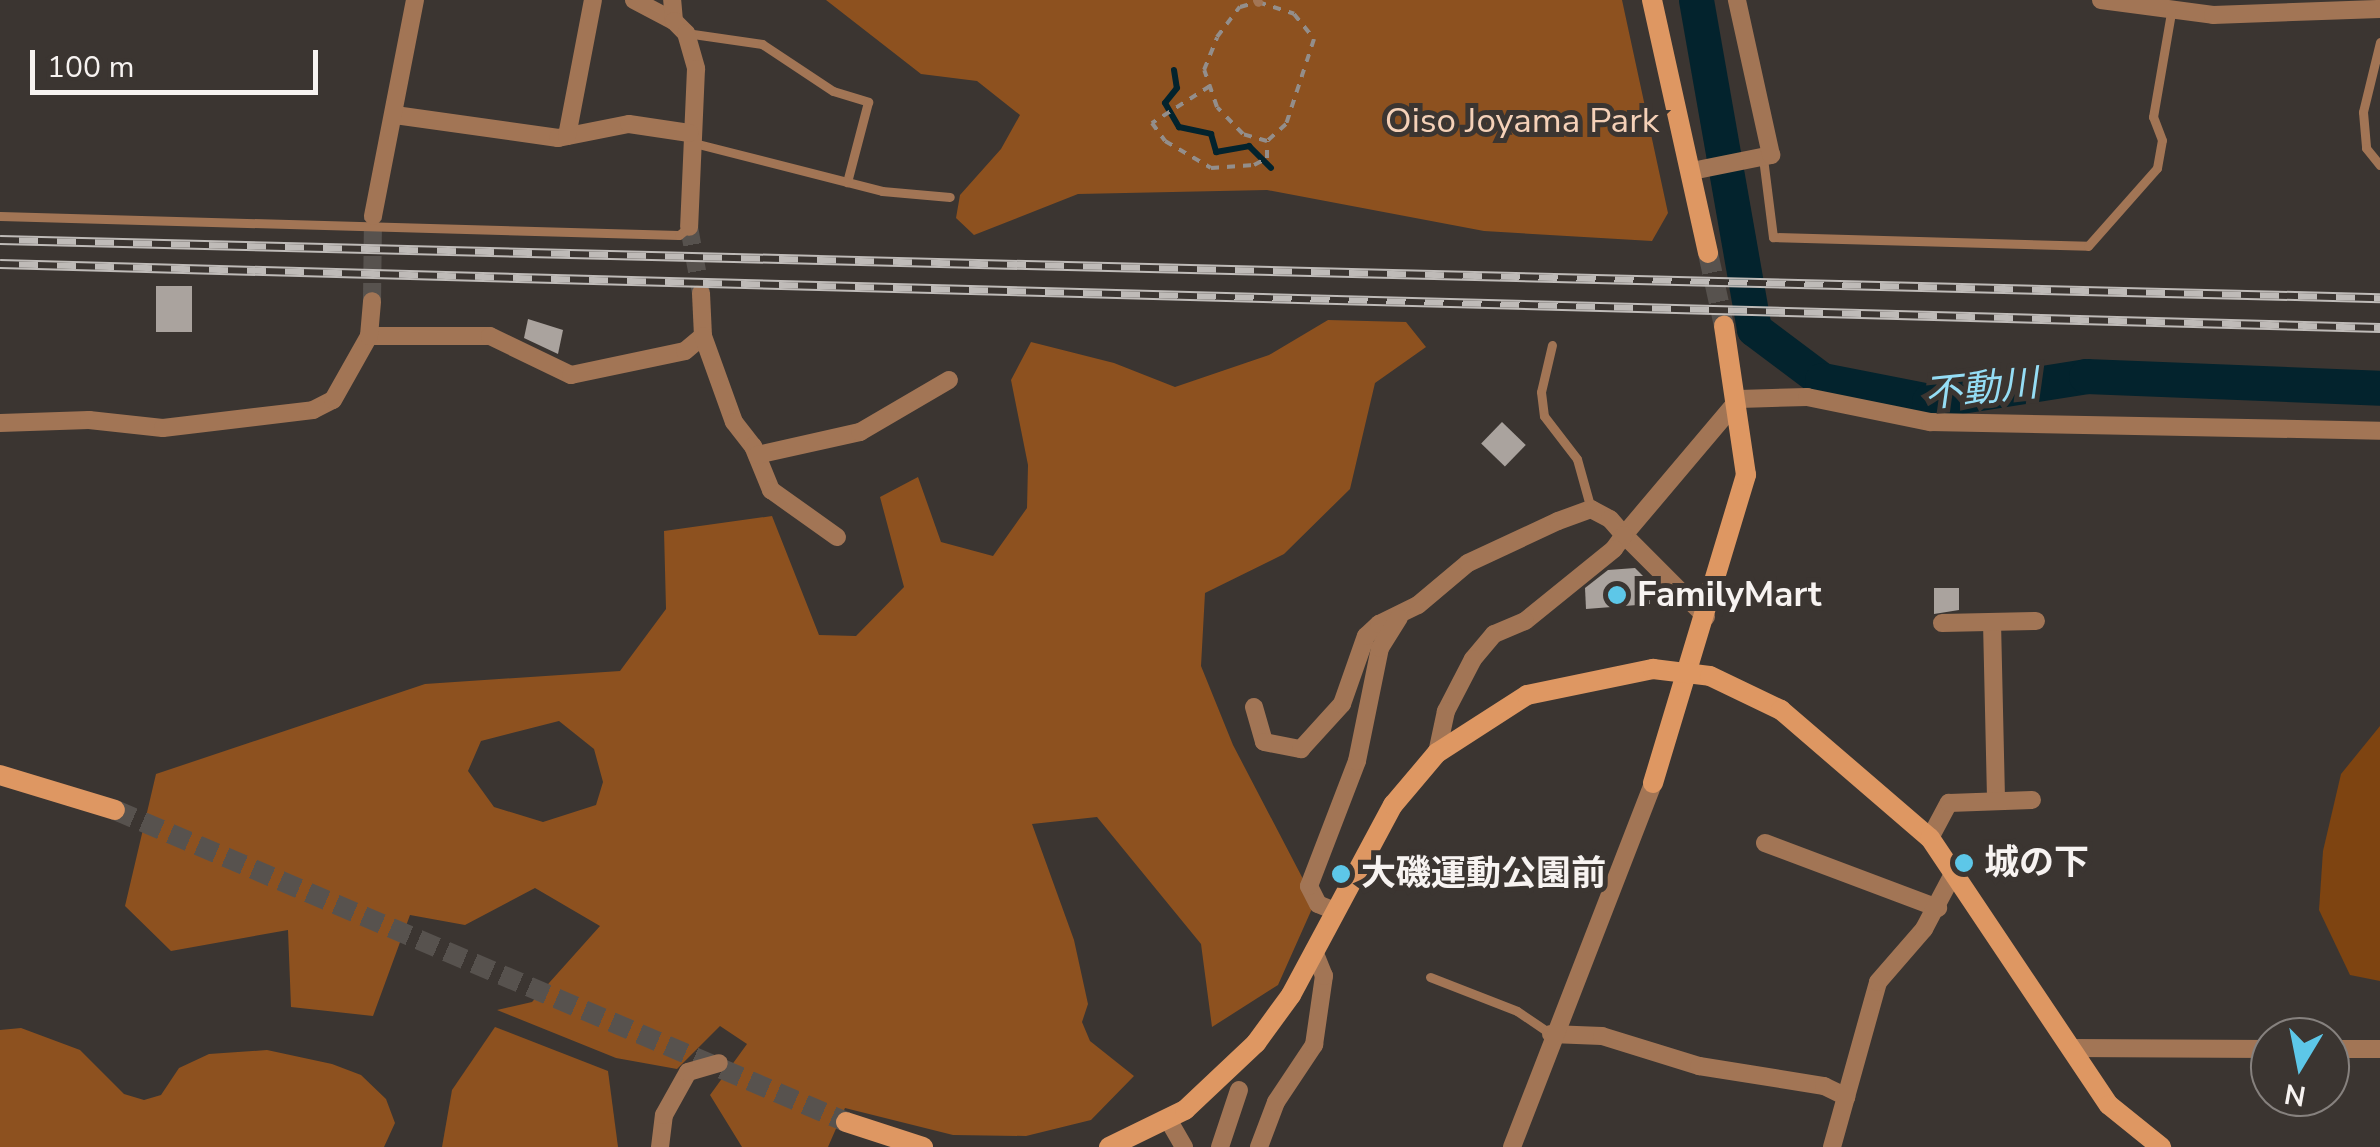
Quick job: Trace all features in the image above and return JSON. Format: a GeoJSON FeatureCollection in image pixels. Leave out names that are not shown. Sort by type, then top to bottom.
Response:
{"type":"FeatureCollection","features":[{"type":"Feature","properties":{"kind":"street"},"geometry":{"type":"LineString","coordinates":[[368,221],[395,114],[416,0]]}},
{"type":"Feature","properties":{"kind":"street"},"geometry":{"type":"LineString","coordinates":[[568,136],[593,0]]}},
{"type":"Feature","properties":{"kind":"street"},"geometry":{"type":"LineString","coordinates":[[634,0],[680,27]]}},
{"type":"Feature","properties":{"kind":"street"},"geometry":{"type":"LineString","coordinates":[[672,0],[696,69],[688,137],[689,226]]}},
{"type":"Feature","properties":{"kind":"street"},"geometry":{"type":"LineString","coordinates":[[1652,0],[1697,170],[1708,253]]}},
{"type":"Feature","properties":{"kind":"street"},"geometry":{"type":"LineString","coordinates":[[1697,170],[1771,155],[1738,0]]}},
{"type":"Feature","properties":{"kind":"street"},"geometry":{"type":"LineString","coordinates":[[2101,0],[2172,13],[2280,6],[2380,9]]}},
{"type":"Feature","properties":{"kind":"street"},"geometry":{"type":"LineString","coordinates":[[395,114],[568,136],[629,124],[688,137]]}},
{"type":"Feature","properties":{"kind":"street"},"geometry":{"type":"LineString","coordinates":[[701,293],[703,336],[734,422],[757,455],[770,490],[838,537]]}},
{"type":"Feature","properties":{"kind":"street"},"geometry":{"type":"LineString","coordinates":[[0,423],[90,420],[163,428],[313,410],[333,400],[369,336],[372,301]]}},
{"type":"Feature","properties":{"kind":"street"},"geometry":{"type":"LineString","coordinates":[[1512,1147],[1551,1034],[1652,783],[1690,670],[1746,475],[1739,399],[1724,326]]}},
{"type":"Feature","properties":{"kind":"street"},"geometry":{"type":"LineString","coordinates":[[369,336],[490,336],[570,375],[685,351],[703,336]]}},
{"type":"Feature","properties":{"kind":"street"},"geometry":{"type":"LineString","coordinates":[[757,455],[860,432],[949,380]]}},
{"type":"Feature","properties":{"kind":"street"},"geometry":{"type":"LineString","coordinates":[[1437,752],[1446,711],[1494,634],[1550,602],[1624,535],[1739,399],[1807,398],[1930,422],[2380,432]]}},
{"type":"Feature","properties":{"kind":"street"},"geometry":{"type":"LineString","coordinates":[[1254,707],[1264,742],[1301,749],[1342,704],[1366,636],[1468,563],[1592,509],[1624,535],[1706,617]]}},
{"type":"Feature","properties":{"kind":"street"},"geometry":{"type":"LineString","coordinates":[[1335,912],[1318,904],[1309,886],[1357,761],[1380,648],[1399,616]]}},
{"type":"Feature","properties":{"kind":"street"},"geometry":{"type":"LineString","coordinates":[[1942,623],[2036,621]]}},
{"type":"Feature","properties":{"kind":"street"},"geometry":{"type":"LineString","coordinates":[[1992,622],[1996,802]]}},
{"type":"Feature","properties":{"kind":"street"},"geometry":{"type":"LineString","coordinates":[[1109,1147],[1169,1121],[1256,1043],[1314,951],[1392,804],[1437,752],[1500,708],[1552,686],[1615,673],[1690,670],[1782,710],[1930,838],[2109,1104],[2161,1147]]}},
{"type":"Feature","properties":{"kind":"street"},"geometry":{"type":"LineString","coordinates":[[0,775],[115,810]]}},
{"type":"Feature","properties":{"kind":"street"},"geometry":{"type":"LineString","coordinates":[[1930,838],[1949,802],[2032,800]]}},
{"type":"Feature","properties":{"kind":"street"},"geometry":{"type":"LineString","coordinates":[[1765,843],[1938,908]]}},
{"type":"Feature","properties":{"kind":"street"},"geometry":{"type":"LineString","coordinates":[[1832,1147],[1878,982],[1938,908],[1954,872]]}},
{"type":"Feature","properties":{"kind":"street"},"geometry":{"type":"LineString","coordinates":[[1259,1147],[1276,1102],[1314,1045],[1324,976],[1314,951]]}},
{"type":"Feature","properties":{"kind":"street"},"geometry":{"type":"LineString","coordinates":[[1551,1034],[1602,1036],[1699,1066],[1824,1086],[1846,1097]]}},
{"type":"Feature","properties":{"kind":"street"},"geometry":{"type":"LineString","coordinates":[[2070,1048],[2250,1049]]}},
{"type":"Feature","properties":{"kind":"street"},"geometry":{"type":"LineString","coordinates":[[2350,1049],[2380,1049]]}},
{"type":"Feature","properties":{"kind":"street"},"geometry":{"type":"LineString","coordinates":[[660,1147],[664,1115],[688,1072],[719,1063]]}},
{"type":"Feature","properties":{"kind":"street"},"geometry":{"type":"LineString","coordinates":[[1220,1147],[1239,1090]]}},
{"type":"Feature","properties":{"kind":"street"},"geometry":{"type":"LineString","coordinates":[[1169,1121],[1184,1147]]}},
{"type":"Feature","properties":{"kind":"street"},"geometry":{"type":"LineString","coordinates":[[846,1122],[924,1147]]}},
{"type":"Feature","properties":{"kind":"lane"},"geometry":{"type":"LineString","coordinates":[[1763,157],[1774,237],[2088,246],[2157,168],[2162,140],[2153,116],[2172,13]]}},
{"type":"Feature","properties":{"kind":"lane"},"geometry":{"type":"LineString","coordinates":[[680,27],[762,44],[833,91],[868,102],[847,182]]}},
{"type":"Feature","properties":{"kind":"lane"},"geometry":{"type":"LineString","coordinates":[[2380,42],[2363,112],[2366,148],[2380,165]]}},
{"type":"Feature","properties":{"kind":"lane"},"geometry":{"type":"LineString","coordinates":[[688,137],[847,182],[950,196]]}},
{"type":"Feature","properties":{"kind":"lane"},"geometry":{"type":"LineString","coordinates":[[0,216],[368,221],[680,235],[689,226]]}},
{"type":"Feature","properties":{"kind":"lane"},"geometry":{"type":"LineString","coordinates":[[1552,346],[1541,392],[1544,416],[1577,459],[1592,509]]}},
{"type":"Feature","properties":{"kind":"lane"},"geometry":{"type":"LineString","coordinates":[[1430,976],[1517,1011],[1551,1034]]}},
{"type":"Feature","properties":{"kind":"path"},"geometry":{"type":"LineString","coordinates":[[1210,86],[1152,122],[1165,141],[1212,168],[1254,164],[1268,158],[1268,141],[1286,124],[1314,39],[1294,14],[1257,1],[1240,7],[1217,37],[1204,70],[1210,86],[1217,107],[1243,134],[1268,141]]}},
{"type":"Feature","properties":{"kind":"shaded area"},"geometry":{"type":"Polygon","coordinates":[[[2380,726],[2380,981],[2350,975],[2319,910],[2323,851],[2341,774],[2380,726]]]}},
{"type":"Feature","properties":{"kind":"green space","name":"Oiso Joyama Park"},"geometry":{"type":"Polygon","coordinates":[[[826,0],[1622,0],[1668,213],[1652,241],[1484,231],[1267,190],[1078,194],[974,235],[956,218],[960,195],[1001,149],[1020,115],[977,81],[921,74],[826,0]]]}},
{"type":"Feature","properties":{"kind":"green space"},"geometry":{"type":"Polygon","coordinates":[[[1328,320],[1406,322],[1426,347],[1375,383],[1350,489],[1284,554],[1205,593],[1201,666],[1233,745],[1315,902],[1278,985],[1212,1027],[1201,944],[1097,817],[1032,824],[1074,940],[1088,1004],[1082,1022],[1090,1041],[1134,1076],[1091,1120],[1026,1136],[953,1135],[845,1108],[828,1147],[742,1147],[710,1095],[747,1044],[720,1026],[677,1069],[616,1058],[497,1010],[532,1002],[600,926],[535,888],[465,925],[410,915],[373,1016],[291,1007],[288,930],[171,951],[125,906],[156,774],[425,684],[620,671],[666,609],[664,531],[772,516],[819,635],[856,636],[904,587],[880,497],[918,477],[941,542],[993,556],[1027,508],[1028,465],[1011,380],[1031,342],[1114,363],[1175,387],[1269,355],[1328,320]],[[559,721],[481,741],[468,771],[494,807],[543,822],[596,805],[603,782],[594,749],[559,721]]]}},
{"type":"Feature","properties":{"kind":"green space"},"geometry":{"type":"Polygon","coordinates":[[[495,1027],[608,1071],[618,1147],[442,1147],[452,1090],[495,1027]]]}},
{"type":"Feature","properties":{"kind":"green space"},"geometry":{"type":"Polygon","coordinates":[[[21,1028],[80,1050],[124,1094],[144,1100],[161,1095],[179,1068],[209,1054],[267,1050],[332,1064],[361,1075],[386,1099],[395,1123],[384,1147],[0,1147],[0,1030],[21,1028]]]}},
{"type":"Feature","properties":{"kind":"building"},"geometry":{"type":"Polygon","coordinates":[[[156,286],[192,286],[192,332],[156,332],[156,286]]]}},
{"type":"Feature","properties":{"kind":"building"},"geometry":{"type":"Polygon","coordinates":[[[528,319],[563,330],[558,354],[524,338],[528,319]]]}},
{"type":"Feature","properties":{"kind":"building"},"geometry":{"type":"Polygon","coordinates":[[[1502,422],[1526,445],[1505,467],[1481,444],[1502,422]]]}},
{"type":"Feature","properties":{"kind":"building","name":"FamilyMart"},"geometry":{"type":"Polygon","coordinates":[[[1635,568],[1648,581],[1650,604],[1586,609],[1585,588],[1608,570],[1635,568]]]}},
{"type":"Feature","properties":{"kind":"building"},"geometry":{"type":"Polygon","coordinates":[[[1934,588],[1959,588],[1959,610],[1934,614],[1934,588]]]}},
{"type":"Feature","properties":{"kind":"waterway","name":"不動川"},"geometry":{"type":"LineString","coordinates":[[1696,0],[1754,329],[1822,380],[1929,401],[2086,376],[2380,388]]}},
{"type":"Feature","properties":{"kind":"waterway"},"geometry":{"type":"LineString","coordinates":[[1174,70],[1177,88],[1165,103],[1179,127],[1211,134],[1216,152],[1249,146],[1271,168]]}},
{"type":"Feature","properties":{"kind":"tunnel"},"geometry":{"type":"LineString","coordinates":[[372,301],[373,216]]}},
{"type":"Feature","properties":{"kind":"tunnel"},"geometry":{"type":"LineString","coordinates":[[689,227],[701,293]]}},
{"type":"Feature","properties":{"kind":"tunnel"},"geometry":{"type":"LineString","coordinates":[[1708,253],[1724,326]]}},
{"type":"Feature","properties":{"kind":"tunnel"},"geometry":{"type":"LineString","coordinates":[[115,810],[846,1122]]}},
{"type":"Feature","properties":{"kind":"railway"},"geometry":{"type":"LineString","coordinates":[[0,240],[2380,298]]}},
{"type":"Feature","properties":{"kind":"railway"},"geometry":{"type":"LineString","coordinates":[[0,264],[2380,328]]}},
{"type":"Feature","properties":{"kind":"place","name":"FamilyMart"},"geometry":{"type":"Point","coordinates":[1617,595]}},
{"type":"Feature","properties":{"kind":"place","name":"城の下"},"geometry":{"type":"Point","coordinates":[1964,863]}},
{"type":"Feature","properties":{"kind":"place","name":"大磯運動公園前"},"geometry":{"type":"Point","coordinates":[1341,874]}}]}
